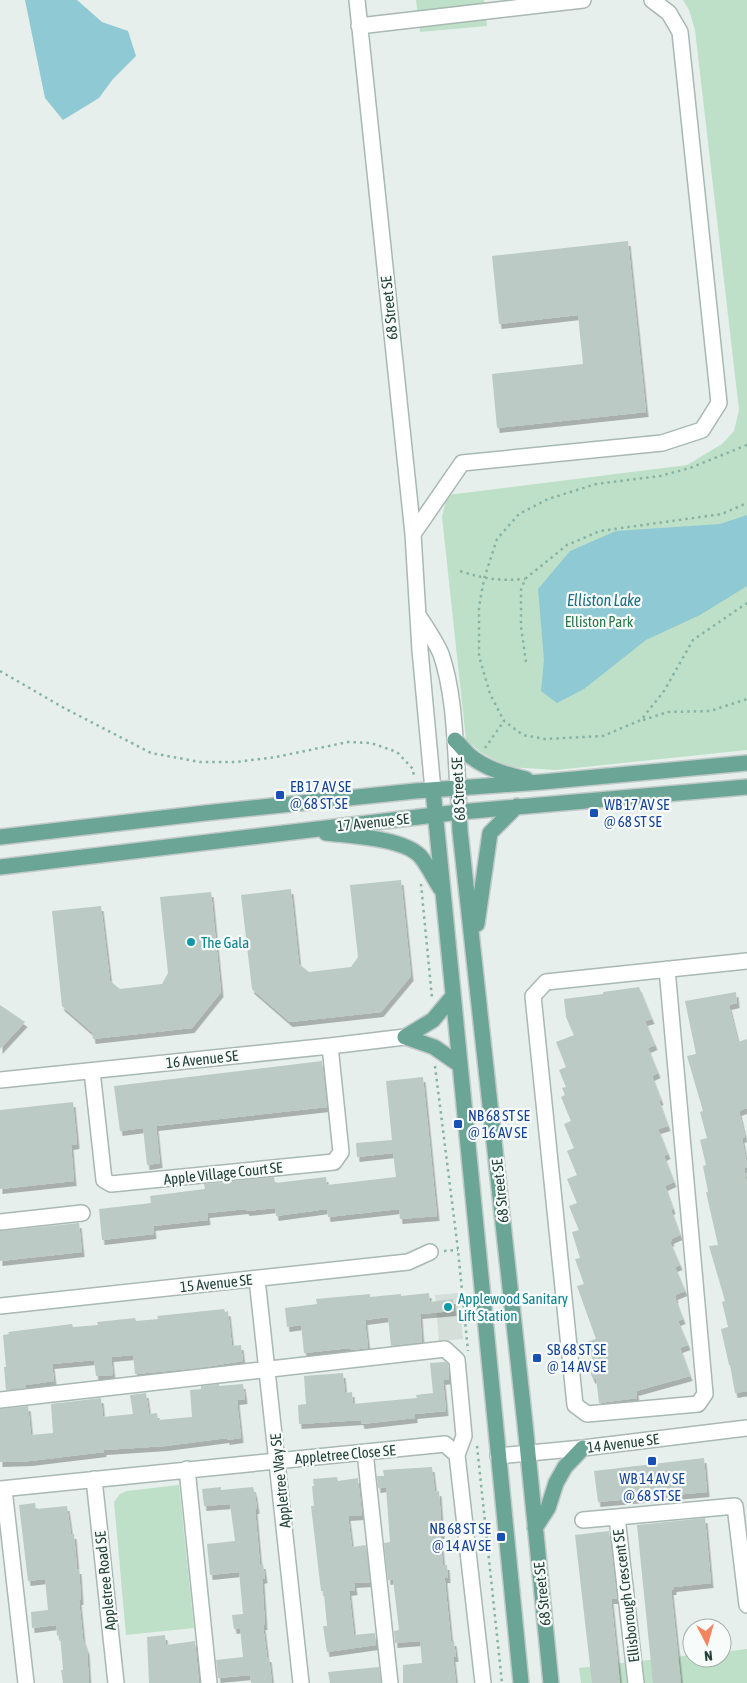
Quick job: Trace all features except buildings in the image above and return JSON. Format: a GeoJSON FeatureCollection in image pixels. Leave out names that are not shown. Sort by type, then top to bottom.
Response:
{"type":"FeatureCollection","features":[{"type":"Feature","properties":{"kind":"main road"},"geometry":{"type":"LineString","coordinates":[[455,740],[468,754],[490,767],[516,777],[542,782]]}},
{"type":"Feature","properties":{"kind":"main road","name":"17 Avenue SE"},"geometry":{"type":"LineString","coordinates":[[0,837],[205,813],[432,790],[747,763]]}},
{"type":"Feature","properties":{"kind":"main road","name":"17 Avenue SE"},"geometry":{"type":"LineString","coordinates":[[0,867],[460,812],[747,787]]}},
{"type":"Feature","properties":{"kind":"main road","name":"68 Street SE"},"geometry":{"type":"LineString","coordinates":[[458,788],[460,831],[528,1453],[551,1683]]}},
{"type":"Feature","properties":{"kind":"main road","name":"68 Street SE"},"geometry":{"type":"LineString","coordinates":[[432,790],[521,1683]]}},
{"type":"Feature","properties":{"kind":"main road"},"geometry":{"type":"LineString","coordinates":[[474,948],[490,833],[517,806]]}},
{"type":"Feature","properties":{"kind":"main road"},"geometry":{"type":"LineString","coordinates":[[302,830],[393,842],[410,848],[420,856],[443,892]]}},
{"type":"Feature","properties":{"kind":"main road"},"geometry":{"type":"LineString","coordinates":[[405,1037],[433,1020],[453,996]]}},
{"type":"Feature","properties":{"kind":"main road"},"geometry":{"type":"LineString","coordinates":[[405,1037],[434,1047],[460,1064]]}},
{"type":"Feature","properties":{"kind":"main road"},"geometry":{"type":"LineString","coordinates":[[535,1528],[548,1508],[556,1483],[565,1467],[583,1448]]}},
{"type":"Feature","properties":{"kind":"street","name":"68 Street SE"},"geometry":{"type":"LineString","coordinates":[[357,0],[413,534],[420,650],[432,790]]}},
{"type":"Feature","properties":{"kind":"street"},"geometry":{"type":"LineString","coordinates":[[359,26],[461,6],[583,0]]}},
{"type":"Feature","properties":{"kind":"street"},"geometry":{"type":"LineString","coordinates":[[413,534],[462,463],[662,442],[702,430],[719,403],[680,32],[669,13],[652,0]]}},
{"type":"Feature","properties":{"kind":"street","name":"68 Street SE"},"geometry":{"type":"LineString","coordinates":[[419,616],[441,654],[449,688],[458,788]]}},
{"type":"Feature","properties":{"kind":"street"},"geometry":{"type":"LineString","coordinates":[[667,969],[705,1394],[698,1404],[587,1414],[575,1405],[533,996],[546,982],[667,969],[747,961]]}},
{"type":"Feature","properties":{"kind":"street","name":"16 Avenue SE"},"geometry":{"type":"LineString","coordinates":[[0,1080],[405,1037]]}},
{"type":"Feature","properties":{"kind":"street","name":"Apple Village Court SE"},"geometry":{"type":"LineString","coordinates":[[92,1071],[104,1180],[111,1184],[296,1166],[334,1162],[342,1152],[330,1046]]}},
{"type":"Feature","properties":{"kind":"street"},"geometry":{"type":"LineString","coordinates":[[0,1222],[82,1213]]}},
{"type":"Feature","properties":{"kind":"street","name":"15 Avenue SE"},"geometry":{"type":"LineString","coordinates":[[0,1306],[408,1262],[430,1252]]}},
{"type":"Feature","properties":{"kind":"street","name":"Appletree Way SE"},"geometry":{"type":"LineString","coordinates":[[257,1279],[301,1683]]}},
{"type":"Feature","properties":{"kind":"street"},"geometry":{"type":"LineString","coordinates":[[0,1400],[445,1350],[457,1360],[464,1436],[457,1455],[483,1683]]}},
{"type":"Feature","properties":{"kind":"street","name":"14 Avenue SE"},"geometry":{"type":"LineString","coordinates":[[498,1456],[583,1448],[747,1428]]}},
{"type":"Feature","properties":{"kind":"street","name":"Appletree Close SE"},"geometry":{"type":"LineString","coordinates":[[2,1489],[445,1444],[457,1455]]}},
{"type":"Feature","properties":{"kind":"street"},"geometry":{"type":"LineString","coordinates":[[365,1452],[390,1683]]}},
{"type":"Feature","properties":{"kind":"street"},"geometry":{"type":"LineString","coordinates":[[187,1469],[208,1683]]}},
{"type":"Feature","properties":{"kind":"street","name":"Appletree Road SE"},"geometry":{"type":"LineString","coordinates":[[94,1479],[116,1683]]}},
{"type":"Feature","properties":{"kind":"street"},"geometry":{"type":"LineString","coordinates":[[2,1489],[7,1578],[26,1683]]}},
{"type":"Feature","properties":{"kind":"street","name":"Ellisborough Crescent SE"},"geometry":{"type":"LineString","coordinates":[[636,1683],[617,1517],[741,1505],[747,1605]]}},
{"type":"Feature","properties":{"kind":"street"},"geometry":{"type":"LineString","coordinates":[[583,1520],[617,1517]]}},
{"type":"Feature","properties":{"kind":"path"},"geometry":{"type":"LineString","coordinates":[[747,445],[690,468],[660,476],[596,484],[548,500],[518,514],[496,540],[484,578],[479,607],[479,656],[490,694],[504,721],[523,735],[545,739],[603,736],[641,720],[668,712],[710,711],[747,699]]}},
{"type":"Feature","properties":{"kind":"path"},"geometry":{"type":"LineString","coordinates":[[526,662],[522,627],[521,590],[525,579],[567,545],[600,531],[722,514],[747,503]]}},
{"type":"Feature","properties":{"kind":"path"},"geometry":{"type":"LineString","coordinates":[[460,571],[484,578],[525,579]]}},
{"type":"Feature","properties":{"kind":"path"},"geometry":{"type":"LineString","coordinates":[[641,720],[664,691],[693,640],[747,603]]}},
{"type":"Feature","properties":{"kind":"path"},"geometry":{"type":"LineString","coordinates":[[0,671],[64,708],[151,753],[200,762],[236,762],[276,757],[348,742],[371,743],[396,752],[413,769]]}},
{"type":"Feature","properties":{"kind":"path"},"geometry":{"type":"LineString","coordinates":[[482,753],[504,721]]}},
{"type":"Feature","properties":{"kind":"path"},"geometry":{"type":"LineString","coordinates":[[420,876],[432,1006]]}},
{"type":"Feature","properties":{"kind":"shaded area"},"geometry":{"type":"Polygon","coordinates":[[[458,1293],[463,1339],[439,1341],[435,1295],[458,1293]]]}},
{"type":"Feature","properties":{"kind":"green space"},"geometry":{"type":"Polygon","coordinates":[[[416,0],[484,0],[487,26],[420,32],[416,0]]]}},
{"type":"Feature","properties":{"kind":"green space","name":"Elliston Park"},"geometry":{"type":"Polygon","coordinates":[[[683,0],[747,0],[747,750],[556,770],[508,767],[482,753],[466,740],[442,517],[447,495],[687,465],[722,444],[734,431],[739,410],[695,30],[689,10],[683,0]]]}},
{"type":"Feature","properties":{"kind":"green space"},"geometry":{"type":"Polygon","coordinates":[[[179,1485],[194,1628],[126,1635],[114,1502],[120,1494],[127,1491],[179,1485]]]}},
{"type":"Feature","properties":{"kind":"green space"},"geometry":{"type":"Polygon","coordinates":[[[747,1649],[747,1683],[581,1683],[579,1668],[682,1656],[682,1668],[732,1668],[732,1651],[747,1649]]]}},
{"type":"Feature","properties":{"kind":"water"},"geometry":{"type":"Polygon","coordinates":[[[25,0],[77,0],[102,22],[128,31],[136,56],[113,79],[99,98],[63,120],[45,98],[25,0]]]}},
{"type":"Feature","properties":{"kind":"water","name":"Elliston Lake"},"geometry":{"type":"Polygon","coordinates":[[[747,515],[747,586],[700,615],[646,640],[584,689],[557,703],[541,691],[544,660],[538,589],[570,551],[616,531],[720,524],[747,515]]]}},
{"type":"Feature","properties":{"kind":"place","name":"EB 17 AV SE @ 68 ST SE"},"geometry":{"type":"Point","coordinates":[280,795]}},
{"type":"Feature","properties":{"kind":"place","name":"WB 17 AV SE @ 68 ST SE"},"geometry":{"type":"Point","coordinates":[594,813]}},
{"type":"Feature","properties":{"kind":"place","name":"The Gala"},"geometry":{"type":"Point","coordinates":[191,942]}},
{"type":"Feature","properties":{"kind":"place","name":"NB 68 ST SE @ 16 AV SE"},"geometry":{"type":"Point","coordinates":[458,1124]}},
{"type":"Feature","properties":{"kind":"place","name":"Applewood Sanitary Lift Station"},"geometry":{"type":"Point","coordinates":[448,1307]}},
{"type":"Feature","properties":{"kind":"place","name":"SB 68 ST SE @ 14 AV SE"},"geometry":{"type":"Point","coordinates":[537,1358]}},
{"type":"Feature","properties":{"kind":"place","name":"WB 14 AV SE @ 68 ST SE"},"geometry":{"type":"Point","coordinates":[652,1461]}},
{"type":"Feature","properties":{"kind":"place","name":"NB 68 ST SE @ 14 AV SE"},"geometry":{"type":"Point","coordinates":[501,1537]}}]}
